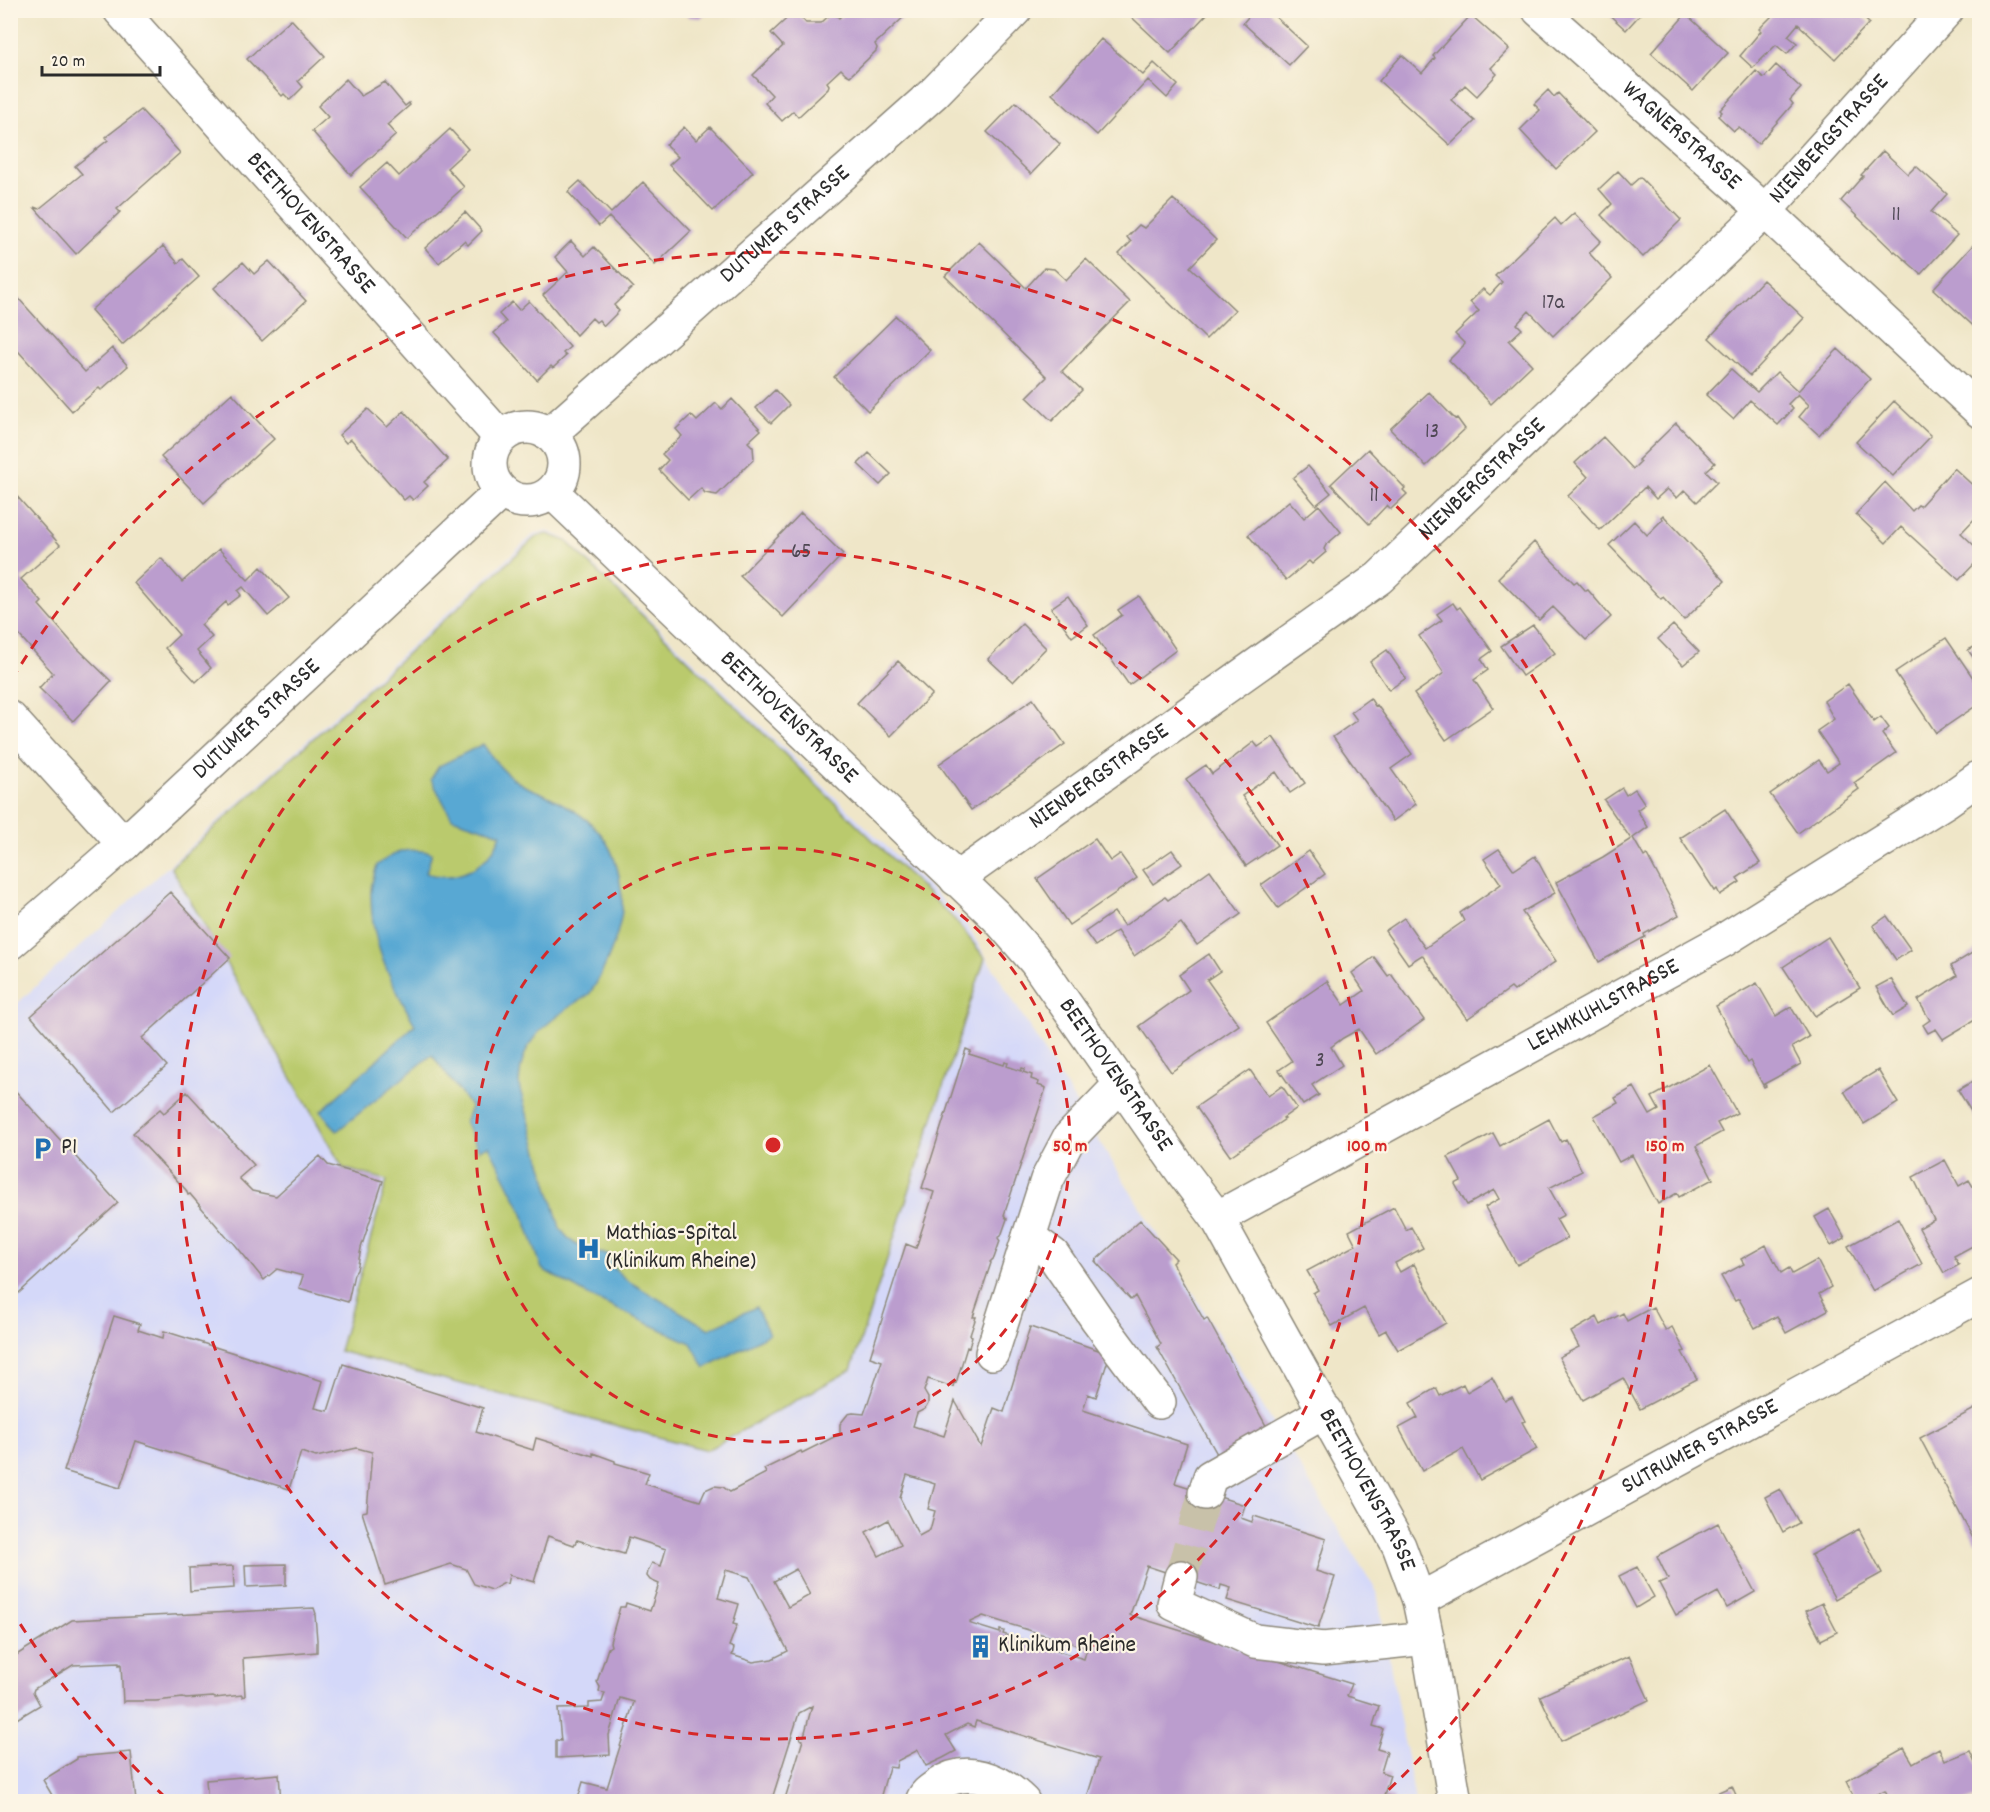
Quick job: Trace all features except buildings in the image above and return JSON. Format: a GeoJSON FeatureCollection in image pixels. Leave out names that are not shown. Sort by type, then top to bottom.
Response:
{"type":"FeatureCollection","features":[{"type":"Feature","properties":{"kind":"street","name":"BEETHOVENSTRASSE"},"geometry":{"type":"LineString","coordinates":[[120,10],[500,437]]}},
{"type":"Feature","properties":{"kind":"street","name":"DUTUMER STRASSE"},"geometry":{"type":"LineString","coordinates":[[550,434],[934,93],[1016,10]]}},
{"type":"Feature","properties":{"kind":"street","name":"WAGNERSTRASSE"},"geometry":{"type":"LineString","coordinates":[[1539,10],[1765,211],[1980,411]]}},
{"type":"Feature","properties":{"kind":"street","name":"NIENBERGSTRASSE"},"geometry":{"type":"LineString","coordinates":[[956,879],[1379,578],[1765,211],[1947,10]]}},
{"type":"Feature","properties":{"kind":"street"},"geometry":{"type":"LineString","coordinates":[[530,427],[550,434],[562,452],[564,463],[559,484],[552,492],[532,501],[510,498],[501,492],[490,471],[490,459],[500,437],[509,431],[530,427]]}},
{"type":"Feature","properties":{"kind":"street","name":"DUTUMER STRASSE"},"geometry":{"type":"LineString","coordinates":[[10,943],[124,844],[501,492]]}},
{"type":"Feature","properties":{"kind":"street","name":"BEETHOVENSTRASSE"},"geometry":{"type":"LineString","coordinates":[[552,492],[996,916],[1036,962],[1217,1218],[1399,1546],[1419,1599],[1455,1802]]}},
{"type":"Feature","properties":{"kind":"street"},"geometry":{"type":"LineString","coordinates":[[10,718],[124,844]]}},
{"type":"Feature","properties":{"kind":"street","name":"LEHMKUHLSTRASSE"},"geometry":{"type":"LineString","coordinates":[[1217,1218],[1725,940],[1946,801],[1980,777]]}},
{"type":"Feature","properties":{"kind":"street"},"geometry":{"type":"LineString","coordinates":[[992,1353],[1047,1180],[1070,1138],[1122,1083]]}},
{"type":"Feature","properties":{"kind":"street"},"geometry":{"type":"LineString","coordinates":[[1029,1237],[1053,1255],[1096,1319],[1159,1402]]}},
{"type":"Feature","properties":{"kind":"street","name":"SUTRUMER STRASSE"},"geometry":{"type":"LineString","coordinates":[[1419,1599],[1980,1295]]}},
{"type":"Feature","properties":{"kind":"street"},"geometry":{"type":"LineString","coordinates":[[1205,1493],[1210,1477],[1326,1411]]}},
{"type":"Feature","properties":{"kind":"street"},"geometry":{"type":"LineString","coordinates":[[1181,1577],[1174,1604],[1255,1641],[1323,1649],[1427,1638]]}},
{"type":"Feature","properties":{"kind":"street"},"geometry":{"type":"LineString","coordinates":[[922,1802],[925,1794],[943,1782],[961,1775],[994,1780],[1010,1789],[1023,1802]]}},
{"type":"Feature","properties":{"kind":"shaded area","name":"Mathias-Spital (Klinikum Rheine)"},"geometry":{"type":"Polygon","coordinates":[[[548,531],[566,539],[964,921],[1377,1592],[1415,1801],[11,1801],[10,1010],[535,533],[548,531]]]}},
{"type":"Feature","properties":{"kind":"green space"},"geometry":{"type":"Polygon","coordinates":[[[547,534],[566,541],[955,920],[985,958],[851,1370],[707,1450],[339,1351],[387,1180],[343,1168],[171,867],[536,537],[547,534]]]}},
{"type":"Feature","properties":{"kind":"water"},"geometry":{"type":"Polygon","coordinates":[[[483,744],[509,776],[524,786],[563,804],[586,819],[610,849],[619,876],[621,917],[613,946],[599,977],[590,993],[550,1022],[533,1039],[527,1048],[520,1071],[519,1086],[560,1228],[575,1244],[593,1252],[608,1254],[612,1267],[628,1281],[709,1329],[756,1307],[769,1334],[705,1368],[691,1343],[595,1299],[542,1269],[522,1211],[489,1146],[479,1150],[465,1122],[471,1107],[432,1055],[337,1131],[321,1111],[415,1025],[390,978],[378,946],[371,892],[377,865],[397,853],[415,850],[432,853],[426,873],[438,876],[461,874],[481,863],[489,855],[501,834],[452,818],[431,779],[439,766],[483,744]]]}},
{"type":"Feature","properties":{"kind":"tunnel"},"geometry":{"type":"LineString","coordinates":[[1181,1577],[1205,1493]]}},
{"type":"Feature","properties":{"kind":"place","name":"P1"},"geometry":{"type":"Point","coordinates":[43,1148]}},
{"type":"Feature","properties":{"kind":"place","name":"Mathias-Spital (Klinikum Rheine)"},"geometry":{"type":"Point","coordinates":[588,1248]}},
{"type":"Feature","properties":{"kind":"place","name":"Klinikum Rheine"},"geometry":{"type":"Point","coordinates":[980,1646]}}]}
